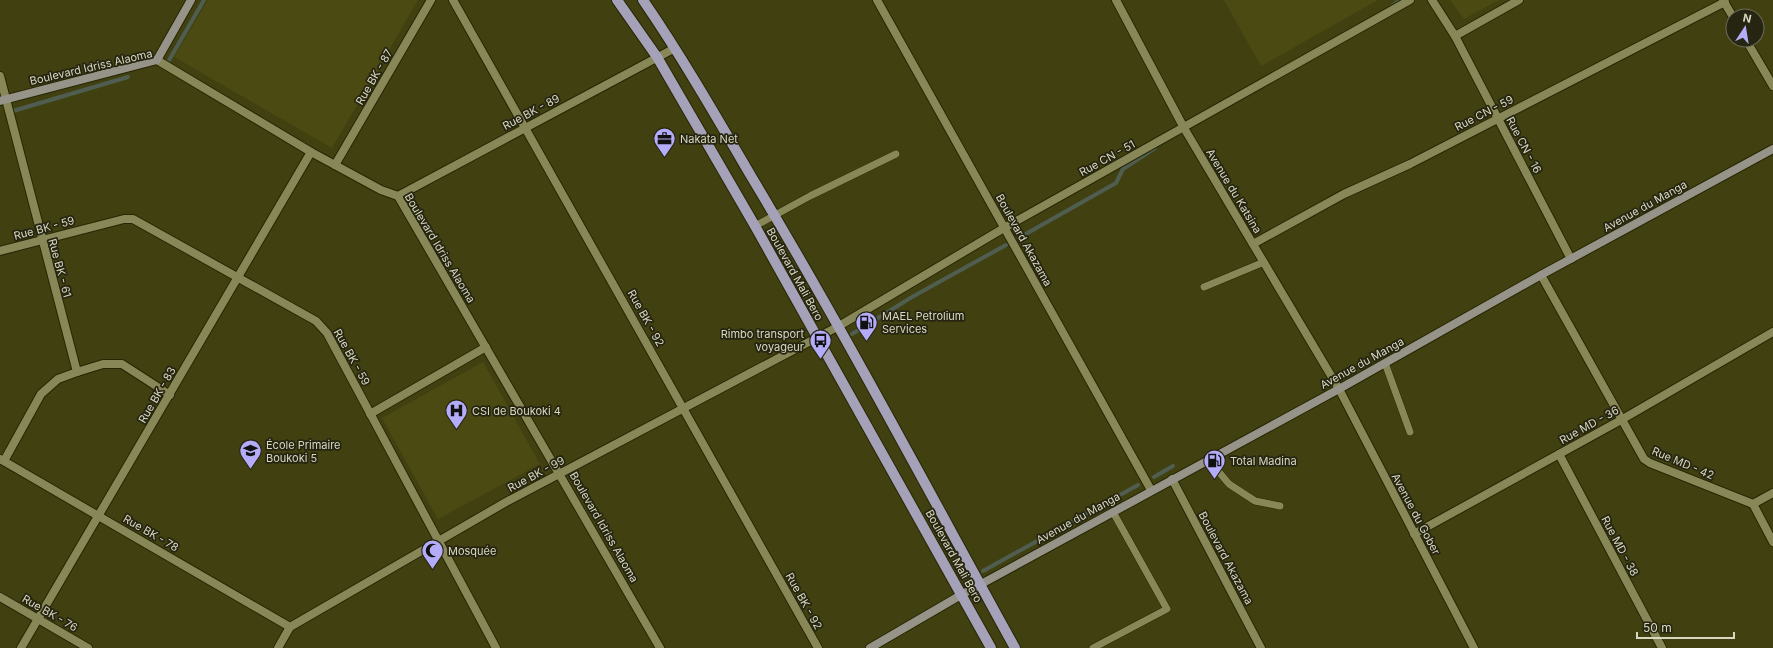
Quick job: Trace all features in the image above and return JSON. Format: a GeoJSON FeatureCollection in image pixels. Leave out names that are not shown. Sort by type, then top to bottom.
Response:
{"type":"FeatureCollection","features":[{"type":"Feature","properties":{"kind":"main road","name":"Boulevard Mali Bero"},"geometry":{"type":"LineString","coordinates":[[617,0],[657,57],[755,226],[991,648]]}},
{"type":"Feature","properties":{"kind":"main road","name":"Boulevard Mali Bero"},"geometry":{"type":"LineString","coordinates":[[643,0],[675,48],[775,215],[839,326],[1015,648]]}},
{"type":"Feature","properties":{"kind":"street"},"geometry":{"type":"LineString","coordinates":[[157,60],[191,0]]}},
{"type":"Feature","properties":{"kind":"street","name":"Rue BK - 87"},"geometry":{"type":"LineString","coordinates":[[335,165],[431,0]]}},
{"type":"Feature","properties":{"kind":"street","name":"Rue BK - 92"},"geometry":{"type":"LineString","coordinates":[[452,0],[526,127],[818,648]]}},
{"type":"Feature","properties":{"kind":"street","name":"Boulevard Akazama"},"geometry":{"type":"LineString","coordinates":[[877,0],[1151,490]]}},
{"type":"Feature","properties":{"kind":"street","name":"Avenue du Katsina"},"geometry":{"type":"LineString","coordinates":[[1116,0],[1184,128],[1338,390]]}},
{"type":"Feature","properties":{"kind":"street","name":"Rue CN - 51"},"geometry":{"type":"LineString","coordinates":[[817,337],[839,326],[1004,228],[1410,0]]}},
{"type":"Feature","properties":{"kind":"street","name":"Rue CN - 16"},"geometry":{"type":"LineString","coordinates":[[1432,0],[1455,36],[1571,259]]}},
{"type":"Feature","properties":{"kind":"street"},"geometry":{"type":"LineString","coordinates":[[1455,36],[1519,0]]}},
{"type":"Feature","properties":{"kind":"street","name":"Rue CN - 59"},"geometry":{"type":"LineString","coordinates":[[1253,244],[1344,194],[1410,164],[1724,1]]}},
{"type":"Feature","properties":{"kind":"street","name":"Rue BK - 89"},"geometry":{"type":"LineString","coordinates":[[398,196],[675,48]]}},
{"type":"Feature","properties":{"kind":"street"},"geometry":{"type":"LineString","coordinates":[[1751,48],[1773,86]]}},
{"type":"Feature","properties":{"kind":"street","name":"Boulevard Idriss Alaoma"},"geometry":{"type":"LineString","coordinates":[[4,100],[157,60],[311,152],[381,190],[398,196],[660,648]]}},
{"type":"Feature","properties":{"kind":"street","name":"Rue BK - 61"},"geometry":{"type":"LineString","coordinates":[[0,76],[4,100],[76,372]]}},
{"type":"Feature","properties":{"kind":"street","name":"Avenue du Manga"},"geometry":{"type":"LineString","coordinates":[[870,648],[961,595],[1151,490],[1338,390],[1541,275],[1773,149]]}},
{"type":"Feature","properties":{"kind":"street","name":"Rue BK - 83"},"geometry":{"type":"LineString","coordinates":[[21,648],[311,152]]}},
{"type":"Feature","properties":{"kind":"street","name":"Rue BK - 59"},"geometry":{"type":"LineString","coordinates":[[0,251],[124,219],[133,219],[238,277],[322,326],[496,648]]}},
{"type":"Feature","properties":{"kind":"street","name":"Rue MD - 42"},"geometry":{"type":"LineString","coordinates":[[1541,275],[1621,420],[1646,461],[1753,504]]}},
{"type":"Feature","properties":{"kind":"street","name":"Rue MD - 36"},"geometry":{"type":"LineString","coordinates":[[1414,534],[1621,420],[1773,332]]}},
{"type":"Feature","properties":{"kind":"street","name":"Rue BK - 99"},"geometry":{"type":"LineString","coordinates":[[290,627],[438,541],[817,337]]}},
{"type":"Feature","properties":{"kind":"street"},"geometry":{"type":"LineString","coordinates":[[370,414],[486,347]]}},
{"type":"Feature","properties":{"kind":"street"},"geometry":{"type":"LineString","coordinates":[[2,460],[41,394],[58,379],[76,372],[103,364],[122,364],[170,395]]}},
{"type":"Feature","properties":{"kind":"street","name":"Avenue du Gober"},"geometry":{"type":"LineString","coordinates":[[1338,390],[1474,648]]}},
{"type":"Feature","properties":{"kind":"street","name":"Rue MD - 38"},"geometry":{"type":"LineString","coordinates":[[1559,454],[1662,648]]}},
{"type":"Feature","properties":{"kind":"street","name":"Rue BK - 78"},"geometry":{"type":"LineString","coordinates":[[2,460],[290,627]]}},
{"type":"Feature","properties":{"kind":"street","name":"Boulevard Akazama"},"geometry":{"type":"LineString","coordinates":[[1172,479],[1261,648]]}},
{"type":"Feature","properties":{"kind":"street"},"geometry":{"type":"LineString","coordinates":[[1773,493],[1753,504],[1773,542]]}},
{"type":"Feature","properties":{"kind":"street","name":"Rue BK - 76"},"geometry":{"type":"LineString","coordinates":[[0,598],[88,648]]}},
{"type":"Feature","properties":{"kind":"street"},"geometry":{"type":"LineString","coordinates":[[278,648],[290,627]]}},
{"type":"Feature","properties":{"kind":"lane"},"geometry":{"type":"LineString","coordinates":[[755,226],[810,196],[896,154]]}},
{"type":"Feature","properties":{"kind":"lane"},"geometry":{"type":"LineString","coordinates":[[1204,287],[1264,262]]}},
{"type":"Feature","properties":{"kind":"lane"},"geometry":{"type":"LineString","coordinates":[[1385,363],[1410,432]]}},
{"type":"Feature","properties":{"kind":"lane"},"geometry":{"type":"LineString","coordinates":[[1208,459],[1229,484],[1255,501],[1280,506]]}},
{"type":"Feature","properties":{"kind":"lane"},"geometry":{"type":"LineString","coordinates":[[1093,648],[1167,609],[1113,512]]}},
{"type":"Feature","properties":{"kind":"shaded area"},"geometry":{"type":"Polygon","coordinates":[[[208,0],[418,0],[332,148],[174,57],[208,0]]]}},
{"type":"Feature","properties":{"kind":"shaded area"},"geometry":{"type":"Polygon","coordinates":[[[1224,0],[1378,0],[1261,66],[1224,0]]]}},
{"type":"Feature","properties":{"kind":"shaded area"},"geometry":{"type":"Polygon","coordinates":[[[1450,0],[1499,0],[1464,19],[1450,0]]]}},
{"type":"Feature","properties":{"kind":"shaded area","name":"CSI de Boukoki 4"},"geometry":{"type":"Polygon","coordinates":[[[483,362],[540,464],[438,519],[382,418],[483,362]]]}},
{"type":"Feature","properties":{"kind":"waterway"},"geometry":{"type":"LineString","coordinates":[[168,62],[204,0]]}},
{"type":"Feature","properties":{"kind":"waterway"},"geometry":{"type":"LineString","coordinates":[[1392,6],[1400,0]]}},
{"type":"Feature","properties":{"kind":"waterway"},"geometry":{"type":"LineString","coordinates":[[13,111],[128,77]]}},
{"type":"Feature","properties":{"kind":"waterway"},"geometry":{"type":"LineString","coordinates":[[1024,235],[1116,183],[1123,169],[1155,148]]}},
{"type":"Feature","properties":{"kind":"waterway"},"geometry":{"type":"LineString","coordinates":[[852,334],[912,297],[1006,245]]}},
{"type":"Feature","properties":{"kind":"waterway"},"geometry":{"type":"LineString","coordinates":[[1154,477],[1173,466]]}},
{"type":"Feature","properties":{"kind":"waterway"},"geometry":{"type":"LineString","coordinates":[[983,571],[1138,485]]}},
{"type":"Feature","properties":{"kind":"place","name":"Nakata Net"},"geometry":{"type":"Point","coordinates":[665,158]}},
{"type":"Feature","properties":{"kind":"place","name":"MAEL Petrolium Services"},"geometry":{"type":"Point","coordinates":[867,342]}},
{"type":"Feature","properties":{"kind":"place","name":"Rimbo transport voyageur"},"geometry":{"type":"Point","coordinates":[820,360]}},
{"type":"Feature","properties":{"kind":"place","name":"CSI de Boukoki 4"},"geometry":{"type":"Point","coordinates":[456,430]}},
{"type":"Feature","properties":{"kind":"place","name":"École Primaire Boukoki 5"},"geometry":{"type":"Point","coordinates":[250,470]}},
{"type":"Feature","properties":{"kind":"place","name":"Total Madina"},"geometry":{"type":"Point","coordinates":[1214,480]}},
{"type":"Feature","properties":{"kind":"place","name":"Mosquée"},"geometry":{"type":"Point","coordinates":[433,570]}}]}
